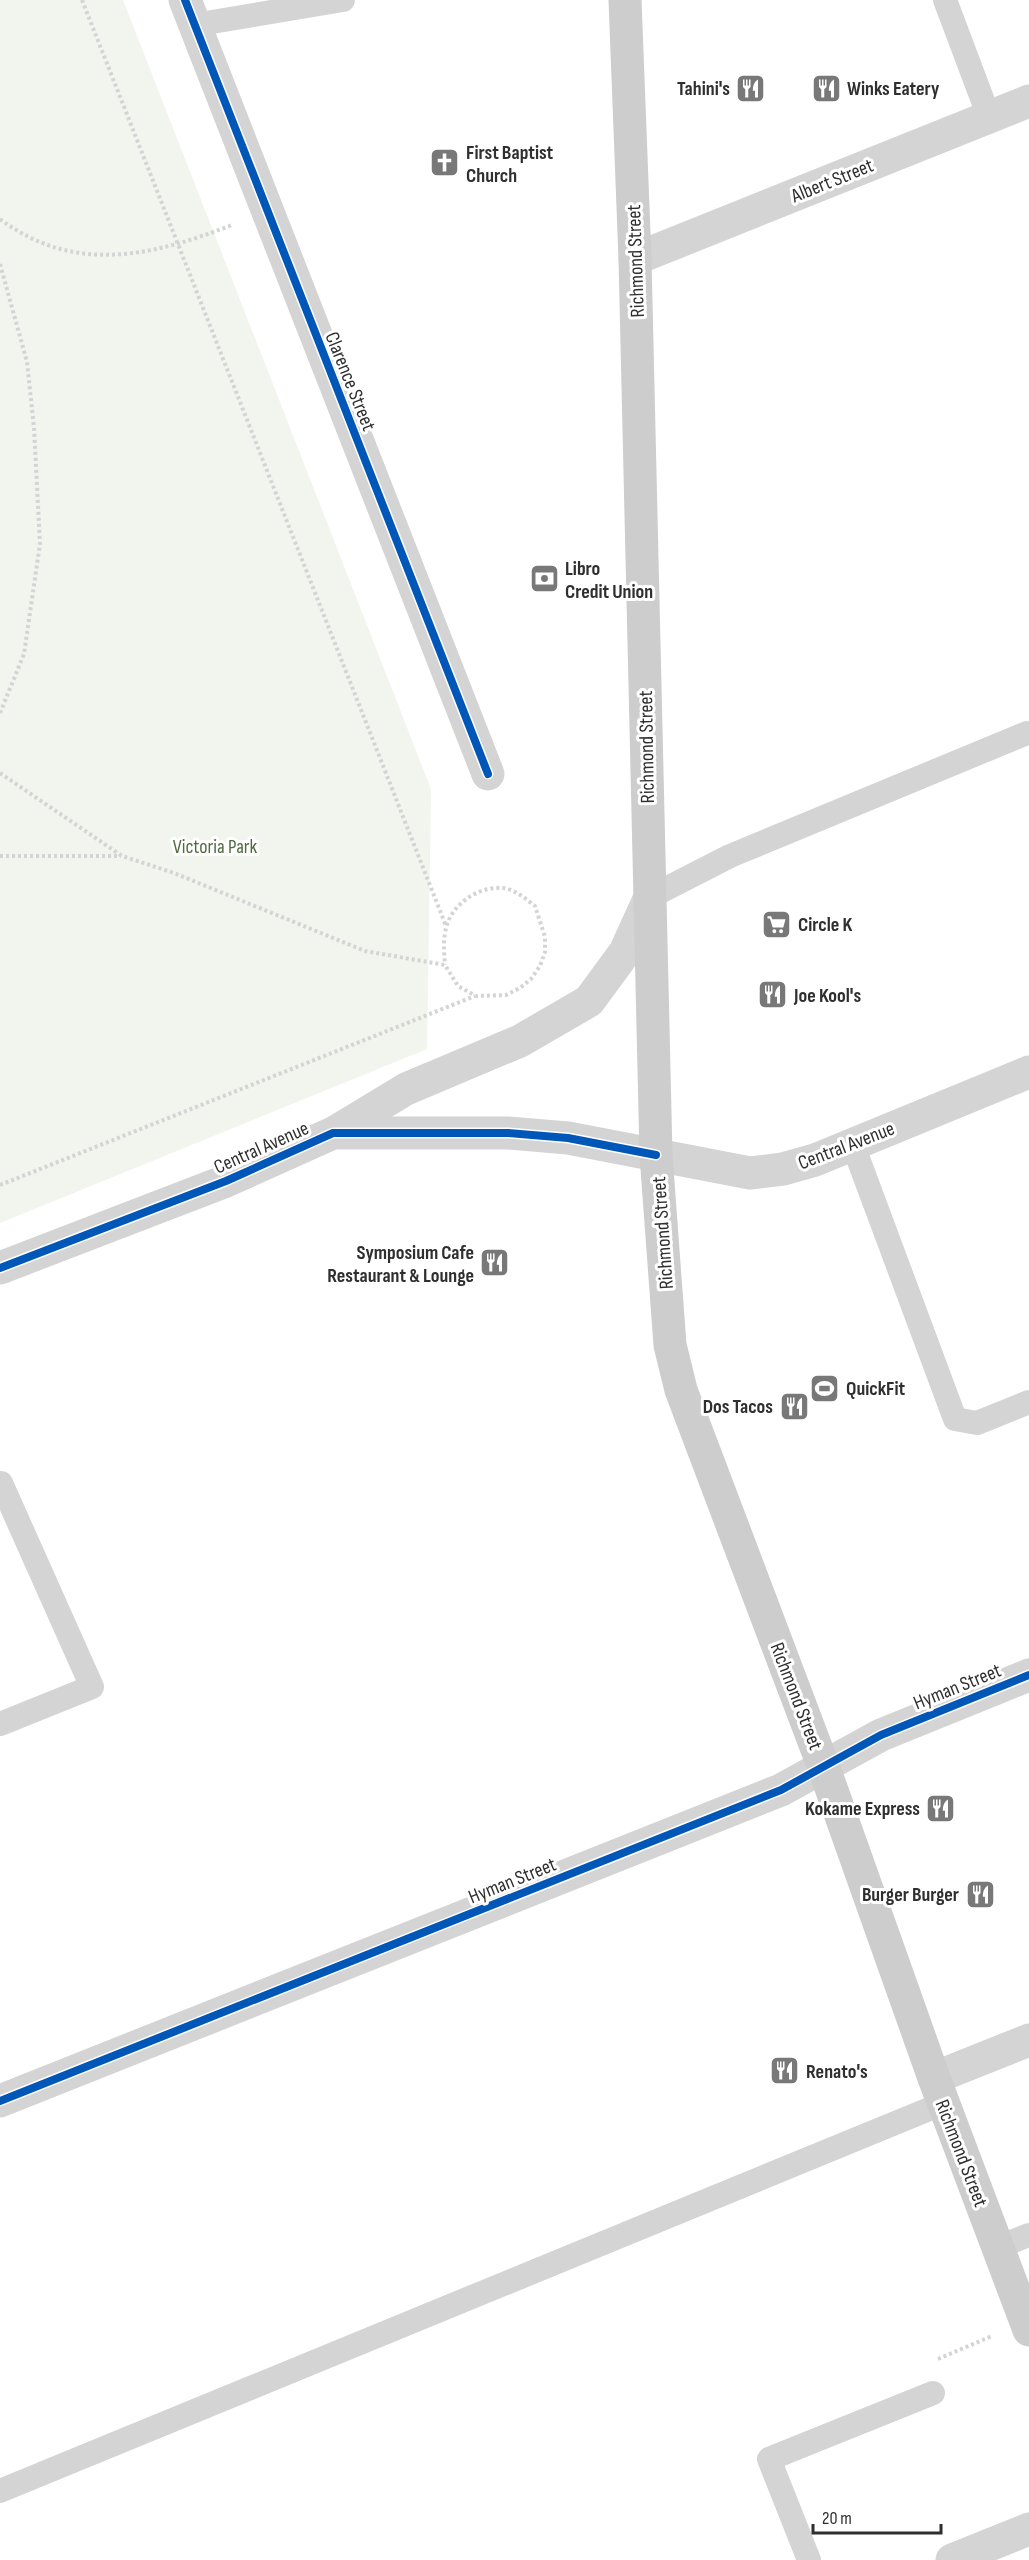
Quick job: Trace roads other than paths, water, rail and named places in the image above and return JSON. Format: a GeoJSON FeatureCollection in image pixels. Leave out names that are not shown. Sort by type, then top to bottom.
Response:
{"type":"FeatureCollection","features":[{"type":"Feature","properties":{"kind":"main road","name":"Richmond Street"},"geometry":{"type":"LineString","coordinates":[[625,0],[635,259],[656,1155],[670,1345],[681,1390],[824,1768],[939,2091],[1028,2326]]}},
{"type":"Feature","properties":{"kind":"street","name":"Clarence Street"},"geometry":{"type":"LineString","coordinates":[[189,12],[488,774]]}},
{"type":"Feature","properties":{"kind":"street","name":"Albert Street"},"geometry":{"type":"LineString","coordinates":[[635,259],[1029,101]]}},
{"type":"Feature","properties":{"kind":"street"},"geometry":{"type":"LineString","coordinates":[[333,1133],[406,1089],[520,1041],[589,1001],[625,952],[650,897]]}},
{"type":"Feature","properties":{"kind":"street","name":"Central Avenue"},"geometry":{"type":"LineString","coordinates":[[0,1268],[226,1181],[333,1133],[507,1133],[568,1138],[750,1173],[783,1169],[815,1160],[1029,1072]]}},
{"type":"Feature","properties":{"kind":"street","name":"Hyman Street"},"geometry":{"type":"LineString","coordinates":[[0,2102],[770,1795],[824,1768],[881,1735],[1029,1675]]}},
{"type":"Feature","properties":{"kind":"street"},"geometry":{"type":"LineString","coordinates":[[939,2091],[1029,2040]]}},
{"type":"Feature","properties":{"kind":"street"},"geometry":{"type":"LineString","coordinates":[[952,2560],[1029,2529]]}},
{"type":"Feature","properties":{"kind":"lane"},"geometry":{"type":"LineString","coordinates":[[189,12],[342,0]]}},
{"type":"Feature","properties":{"kind":"lane"},"geometry":{"type":"LineString","coordinates":[[945,0],[989,117]]}},
{"type":"Feature","properties":{"kind":"lane"},"geometry":{"type":"LineString","coordinates":[[650,897],[730,856],[1028,734]]}},
{"type":"Feature","properties":{"kind":"lane"},"geometry":{"type":"LineString","coordinates":[[853,1145],[955,1419],[977,1423],[1029,1402]]}},
{"type":"Feature","properties":{"kind":"lane"},"geometry":{"type":"LineString","coordinates":[[0,1724],[92,1688],[2,1483]]}},
{"type":"Feature","properties":{"kind":"lane"},"geometry":{"type":"LineString","coordinates":[[0,2491],[939,2091]]}},
{"type":"Feature","properties":{"kind":"lane"},"geometry":{"type":"LineString","coordinates":[[998,2247],[1029,2235]]}},
{"type":"Feature","properties":{"kind":"lane"},"geometry":{"type":"LineString","coordinates":[[809,2560],[769,2459],[933,2393]]}},
{"type":"Feature","properties":{"kind":"place","name":"Tahini's"},"geometry":{"type":"Point","coordinates":[751,88]}},
{"type":"Feature","properties":{"kind":"place","name":"Winks Eatery"},"geometry":{"type":"Point","coordinates":[826,88]}},
{"type":"Feature","properties":{"kind":"place","name":"First Baptist Church"},"geometry":{"type":"Point","coordinates":[445,163]}},
{"type":"Feature","properties":{"kind":"place","name":"Libro Credit Union"},"geometry":{"type":"Point","coordinates":[544,579]}},
{"type":"Feature","properties":{"kind":"place","name":"Circle K"},"geometry":{"type":"Point","coordinates":[777,924]}},
{"type":"Feature","properties":{"kind":"place","name":"Joe Kool's"},"geometry":{"type":"Point","coordinates":[773,995]}},
{"type":"Feature","properties":{"kind":"place","name":"Symposium Cafe Restaurant & Lounge"},"geometry":{"type":"Point","coordinates":[495,1263]}},
{"type":"Feature","properties":{"kind":"place","name":"QuickFit"},"geometry":{"type":"Point","coordinates":[825,1388]}},
{"type":"Feature","properties":{"kind":"place","name":"Dos Tacos"},"geometry":{"type":"Point","coordinates":[794,1406]}},
{"type":"Feature","properties":{"kind":"place","name":"Kokame Express"},"geometry":{"type":"Point","coordinates":[941,1808]}},
{"type":"Feature","properties":{"kind":"place","name":"Burger Burger"},"geometry":{"type":"Point","coordinates":[980,1894]}},
{"type":"Feature","properties":{"kind":"place","name":"Renato's"},"geometry":{"type":"Point","coordinates":[785,2071]}},
{"type":"Feature","properties":{"kind":"park label","name":"Victoria Park"},"geometry":{"type":"Point","coordinates":[215,846]}}]}
